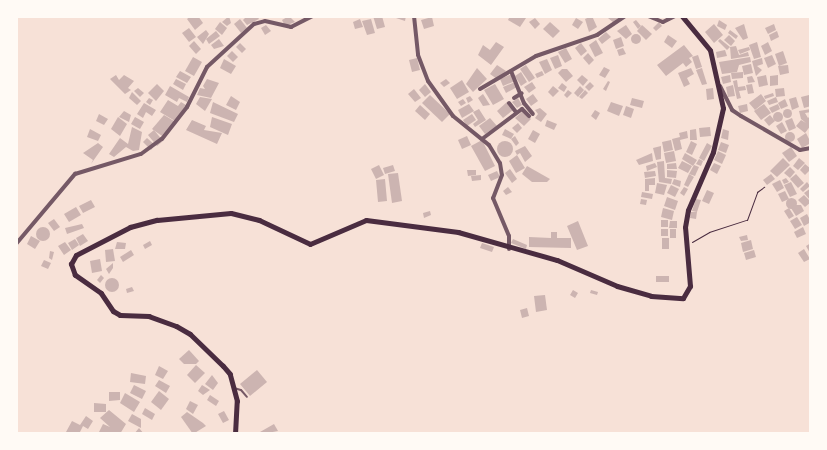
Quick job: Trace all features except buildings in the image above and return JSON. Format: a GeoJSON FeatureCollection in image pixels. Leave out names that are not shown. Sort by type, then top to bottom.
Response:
{"type":"FeatureCollection","features":[{"type":"Feature","properties":{"kind":"main road"},"geometry":{"type":"LineString","coordinates":[[235,434],[237,415],[234,388],[223,366],[190,334],[149,316],[120,315],[113,312],[101,293],[75,275],[71,264],[76,255],[148,222],[231,212],[259,220],[310,244],[366,220],[458,232],[510,249],[557,260],[617,286],[651,296],[683,298],[690,286],[686,218],[722,125],[720,86],[710,50],[682,16]]}},
{"type":"Feature","properties":{"kind":"street"},"geometry":{"type":"LineString","coordinates":[[16,244],[75,174],[141,154],[162,139],[187,106],[207,67],[254,24],[265,21],[291,27],[313,16]]}},
{"type":"Feature","properties":{"kind":"street"},"geometry":{"type":"LineString","coordinates":[[414,16],[418,55],[428,81],[453,116],[482,139],[500,163],[502,175],[493,198],[509,236],[510,249]]}},
{"type":"Feature","properties":{"kind":"street"},"geometry":{"type":"LineString","coordinates":[[480,88],[536,56],[597,34],[625,16]]}},
{"type":"Feature","properties":{"kind":"street"},"geometry":{"type":"LineString","coordinates":[[648,16],[663,22],[675,16]]}},
{"type":"Feature","properties":{"kind":"street"},"geometry":{"type":"LineString","coordinates":[[482,139],[522,109],[531,115],[511,71]]}},
{"type":"Feature","properties":{"kind":"street"},"geometry":{"type":"LineString","coordinates":[[720,86],[732,110],[800,150],[811,148]]}},
{"type":"Feature","properties":{"kind":"street"},"geometry":{"type":"LineString","coordinates":[[514,98],[522,93]]}},
{"type":"Feature","properties":{"kind":"street"},"geometry":{"type":"LineString","coordinates":[[510,104],[516,112]]}},
{"type":"Feature","properties":{"kind":"lane"},"geometry":{"type":"LineString","coordinates":[[234,388],[241,390],[247,397]]}},
{"type":"Feature","properties":{"kind":"path"},"geometry":{"type":"LineString","coordinates":[[690,239],[694,242],[709,232],[747,220],[757,192],[764,187]]}}]}
